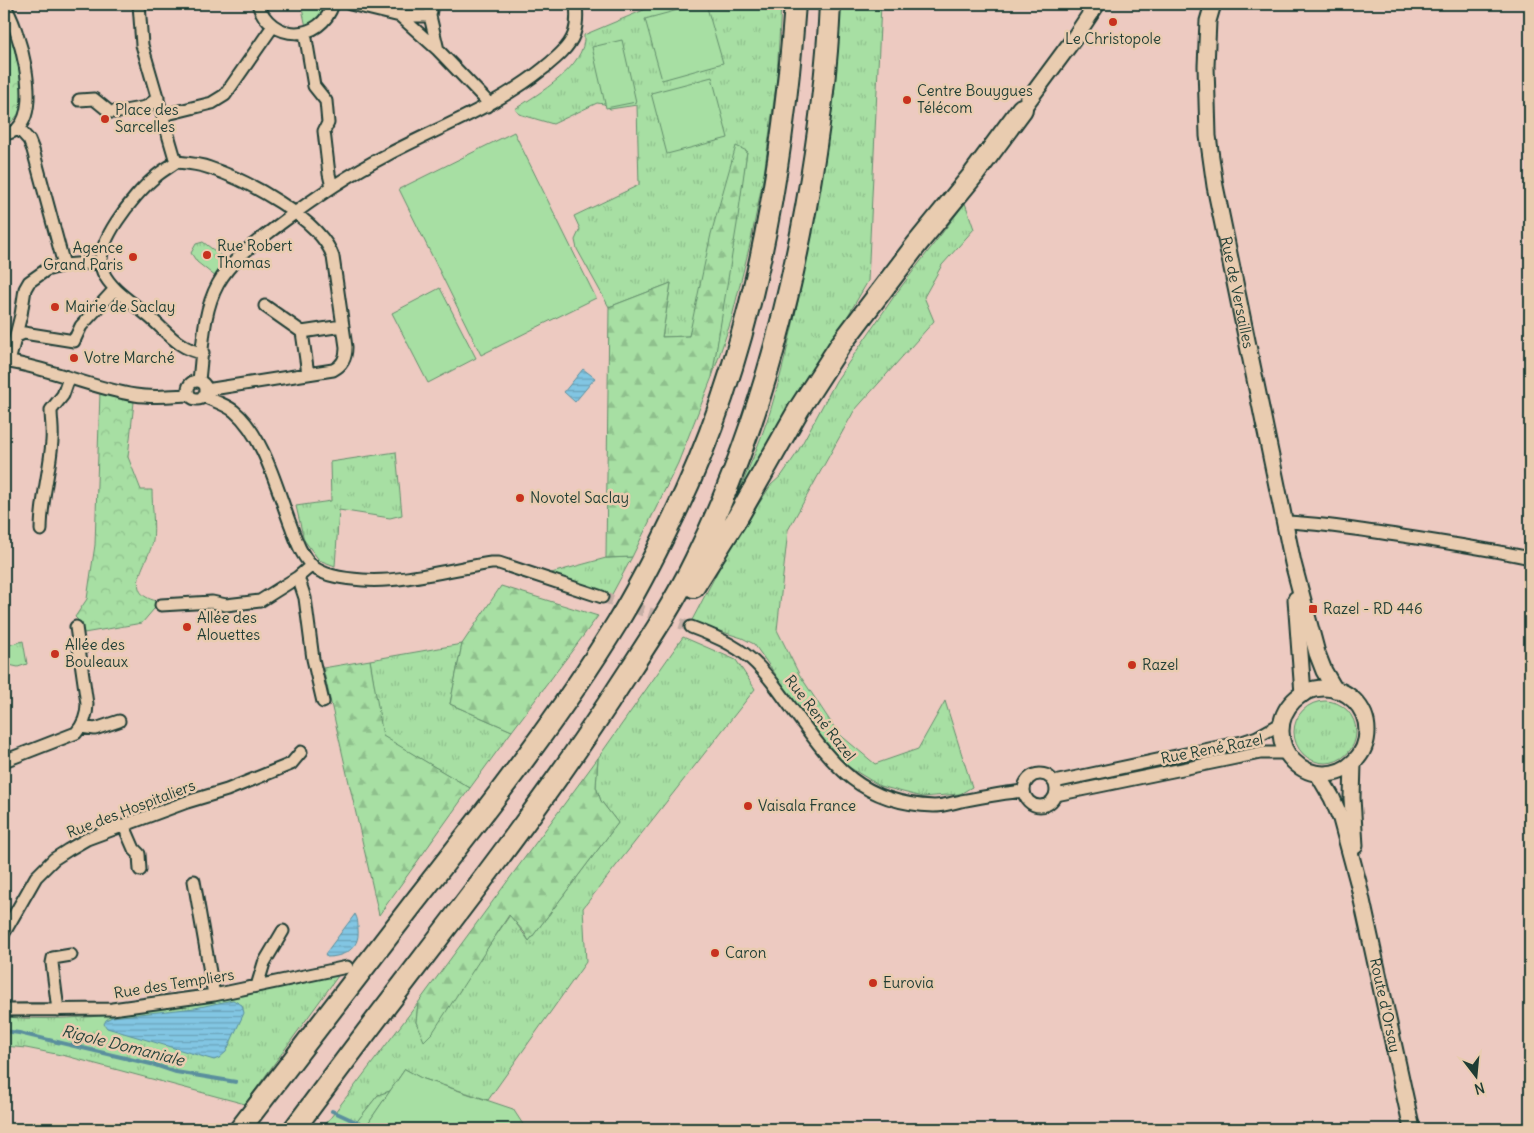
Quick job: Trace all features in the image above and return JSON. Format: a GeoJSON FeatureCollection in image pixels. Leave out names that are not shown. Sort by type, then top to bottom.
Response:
{"type":"FeatureCollection","features":[{"type":"Feature","properties":{"kind":"highway"},"geometry":{"type":"LineString","coordinates":[[240,1129],[484,812],[550,722],[618,622],[669,526],[707,438],[724,392],[757,278],[779,158],[787,100],[795,4]]}},
{"type":"Feature","properties":{"kind":"highway"},"geometry":{"type":"LineString","coordinates":[[294,1129],[568,765],[658,627],[695,560],[728,488],[753,421],[779,334],[792,278],[814,159],[824,84],[830,4]]}},
{"type":"Feature","properties":{"kind":"highway"},"geometry":{"type":"LineString","coordinates":[[658,627],[679,611],[736,520],[799,409],[841,344],[917,244],[974,174],[1024,106]]}},
{"type":"Feature","properties":{"kind":"main road"},"geometry":{"type":"LineString","coordinates":[[1024,106],[1097,4]]}},
{"type":"Feature","properties":{"kind":"main road","name":"Rue de Versailles"},"geometry":{"type":"LineString","coordinates":[[1203,4],[1208,21]]}},
{"type":"Feature","properties":{"kind":"main road","name":"Rue de Versailles"},"geometry":{"type":"LineString","coordinates":[[1213,4],[1208,21],[1207,111],[1215,186],[1293,563],[1317,653],[1334,690]]}},
{"type":"Feature","properties":{"kind":"main road","name":"Rue de Versailles"},"geometry":{"type":"LineString","coordinates":[[1293,563],[1303,694]]}},
{"type":"Feature","properties":{"kind":"main road"},"geometry":{"type":"LineString","coordinates":[[1324,688],[1334,690],[1345,694],[1361,710],[1367,732],[1365,744],[1353,763],[1342,770],[1330,774],[1318,774],[1300,767],[1287,753],[1281,733],[1282,723],[1286,712],[1293,702],[1303,694],[1324,688]]}},
{"type":"Feature","properties":{"kind":"main road","name":"Route d'Orsay"},"geometry":{"type":"LineString","coordinates":[[1353,763],[1353,817],[1358,882]]}},
{"type":"Feature","properties":{"kind":"main road","name":"Route d'Orsay"},"geometry":{"type":"LineString","coordinates":[[1318,774],[1332,798],[1341,819],[1358,882],[1412,1129]]}},
{"type":"Feature","properties":{"kind":"street"},"geometry":{"type":"LineString","coordinates":[[139,4],[142,45],[176,162]]}},
{"type":"Feature","properties":{"kind":"street"},"geometry":{"type":"LineString","coordinates":[[258,4],[273,26],[282,30],[305,33],[323,23],[330,14],[333,4]]}},
{"type":"Feature","properties":{"kind":"street"},"geometry":{"type":"LineString","coordinates":[[350,4],[400,16],[430,16]]}},
{"type":"Feature","properties":{"kind":"street"},"geometry":{"type":"LineString","coordinates":[[432,4],[430,16],[438,50]]}},
{"type":"Feature","properties":{"kind":"street"},"geometry":{"type":"LineString","coordinates":[[199,380],[206,320],[218,283],[234,260],[332,187],[384,156],[488,106],[532,78],[566,47],[573,35],[576,23],[576,4]]}},
{"type":"Feature","properties":{"kind":"street"},"geometry":{"type":"LineString","coordinates":[[4,5],[15,26],[25,66],[28,104],[26,113],[18,128],[4,135]]}},
{"type":"Feature","properties":{"kind":"street"},"geometry":{"type":"LineString","coordinates":[[400,16],[438,50],[485,99],[488,106]]}},
{"type":"Feature","properties":{"kind":"street"},"geometry":{"type":"LineString","coordinates":[[162,115],[212,102],[225,95],[273,26]]}},
{"type":"Feature","properties":{"kind":"street"},"geometry":{"type":"LineString","coordinates":[[305,33],[314,86],[326,101],[328,123],[324,131],[332,187]]}},
{"type":"Feature","properties":{"kind":"street"},"geometry":{"type":"LineString","coordinates":[[79,100],[94,99],[110,112],[119,112],[146,107],[158,98]]}},
{"type":"Feature","properties":{"kind":"street"},"geometry":{"type":"LineString","coordinates":[[18,128],[29,140],[33,150],[64,265]]}},
{"type":"Feature","properties":{"kind":"street"},"geometry":{"type":"LineString","coordinates":[[101,262],[64,265],[46,270],[29,282],[25,289],[17,336],[6,361],[135,395],[167,397],[188,395],[196,399],[205,393],[333,370],[342,363],[346,354],[331,250],[323,239],[296,212],[256,189],[212,169],[201,165],[176,162],[155,177],[145,187],[109,233],[103,248],[101,262],[102,271],[115,289],[179,344],[190,351],[203,353]]}},
{"type":"Feature","properties":{"kind":"street"},"geometry":{"type":"LineString","coordinates":[[17,336],[24,332],[74,341],[81,326],[115,289]]}},
{"type":"Feature","properties":{"kind":"street"},"geometry":{"type":"LineString","coordinates":[[265,306],[302,332],[342,326]]}},
{"type":"Feature","properties":{"kind":"street"},"geometry":{"type":"LineString","coordinates":[[302,332],[308,374]]}},
{"type":"Feature","properties":{"kind":"street"},"geometry":{"type":"LineString","coordinates":[[41,530],[41,510],[52,442],[51,410],[64,395],[69,378]]}},
{"type":"Feature","properties":{"kind":"street"},"geometry":{"type":"LineString","coordinates":[[188,395],[188,386],[193,381],[199,380],[204,384],[205,393]]}},
{"type":"Feature","properties":{"kind":"street"},"geometry":{"type":"LineString","coordinates":[[205,393],[233,410],[250,430],[269,467],[298,544],[312,565],[320,570],[349,579],[377,581],[499,563],[602,597]]}},
{"type":"Feature","properties":{"kind":"street"},"geometry":{"type":"LineString","coordinates":[[1285,522],[1302,522],[1397,535],[1510,553],[1530,558]]}},
{"type":"Feature","properties":{"kind":"street"},"geometry":{"type":"LineString","coordinates":[[161,605],[212,602],[226,606],[253,603],[268,597],[312,565]]}},
{"type":"Feature","properties":{"kind":"street"},"geometry":{"type":"LineString","coordinates":[[298,577],[305,598],[313,658],[323,702]]}},
{"type":"Feature","properties":{"kind":"street"},"geometry":{"type":"LineString","coordinates":[[4,761],[76,733],[81,727],[87,712],[87,704],[79,660],[76,627]]}},
{"type":"Feature","properties":{"kind":"street","name":"Rue René Razel"},"geometry":{"type":"LineString","coordinates":[[691,627],[741,651],[752,660],[768,676],[835,764],[852,780],[876,794],[906,803],[937,806],[1024,791]]}},
{"type":"Feature","properties":{"kind":"street"},"geometry":{"type":"LineString","coordinates":[[81,727],[96,729],[119,721]]}},
{"type":"Feature","properties":{"kind":"street","name":"Rue René Razel"},"geometry":{"type":"LineString","coordinates":[[1282,723],[1257,738],[1242,742],[1054,782],[1043,774],[1035,775],[1028,780],[1024,791],[1028,801],[1037,806],[1047,805],[1056,795],[1260,753],[1287,753]]}},
{"type":"Feature","properties":{"kind":"street","name":"Rue des Hospitaliers"},"geometry":{"type":"LineString","coordinates":[[4,933],[36,877],[54,859],[81,842],[227,790],[291,764],[301,752]]}},
{"type":"Feature","properties":{"kind":"street"},"geometry":{"type":"LineString","coordinates":[[1054,782],[1056,795]]}},
{"type":"Feature","properties":{"kind":"street"},"geometry":{"type":"LineString","coordinates":[[124,826],[134,849],[139,854],[140,870]]}},
{"type":"Feature","properties":{"kind":"street"},"geometry":{"type":"LineString","coordinates":[[194,881],[214,995]]}},
{"type":"Feature","properties":{"kind":"street"},"geometry":{"type":"LineString","coordinates":[[257,986],[264,963],[283,932]]}},
{"type":"Feature","properties":{"kind":"street"},"geometry":{"type":"LineString","coordinates":[[58,1010],[52,962],[53,958],[71,955]]}},
{"type":"Feature","properties":{"kind":"street","name":"Rue des Templiers"},"geometry":{"type":"LineString","coordinates":[[4,1010],[112,1010],[214,995],[347,967]]}},
{"type":"Feature","properties":{"kind":"green space"},"geometry":{"type":"Polygon","coordinates":[[[301,4],[330,4],[324,17],[306,27],[301,4]]]}},
{"type":"Feature","properties":{"kind":"green space"},"geometry":{"type":"Polygon","coordinates":[[[658,4],[781,4],[777,78],[764,174],[751,240],[731,321],[712,377],[747,151],[689,336],[662,337],[671,283],[609,307],[577,249],[575,240],[580,229],[574,216],[639,185],[637,105],[610,109],[604,104],[597,103],[553,124],[519,114],[515,109],[548,87],[570,68],[578,58],[583,46],[584,35],[658,4]]]}},
{"type":"Feature","properties":{"kind":"green space"},"geometry":{"type":"Polygon","coordinates":[[[706,4],[723,63],[662,80],[645,19],[706,4]]]}},
{"type":"Feature","properties":{"kind":"green space"},"geometry":{"type":"Polygon","coordinates":[[[840,4],[881,4],[868,281],[786,423],[736,504],[735,500],[770,412],[802,284],[830,123],[840,4]]]}},
{"type":"Feature","properties":{"kind":"green space"},"geometry":{"type":"Polygon","coordinates":[[[4,19],[12,39],[22,89],[19,113],[14,120],[4,126],[4,19]]]}},
{"type":"Feature","properties":{"kind":"green space"},"geometry":{"type":"Polygon","coordinates":[[[622,40],[636,102],[606,108],[592,47],[622,40]]]}},
{"type":"Feature","properties":{"kind":"green space"},"geometry":{"type":"Polygon","coordinates":[[[712,77],[728,138],[667,154],[651,93],[712,77]]]}},
{"type":"Feature","properties":{"kind":"green space"},"geometry":{"type":"Polygon","coordinates":[[[514,132],[596,298],[481,355],[399,189],[514,132]]]}},
{"type":"Feature","properties":{"kind":"green space"},"geometry":{"type":"Polygon","coordinates":[[[736,146],[747,151],[712,377],[678,463],[632,557],[606,558],[609,307],[671,283],[662,337],[689,336],[711,234],[736,146]]]}},
{"type":"Feature","properties":{"kind":"green space"},"geometry":{"type":"Polygon","coordinates":[[[965,203],[974,229],[942,265],[924,297],[934,321],[854,411],[788,530],[777,630],[799,674],[838,733],[875,764],[918,749],[945,701],[972,787],[960,794],[922,797],[880,786],[849,767],[820,737],[754,644],[742,638],[691,622],[730,548],[771,485],[782,475],[797,453],[836,381],[895,295],[965,203]]]}},
{"type":"Feature","properties":{"kind":"green space"},"geometry":{"type":"Polygon","coordinates":[[[203,242],[228,261],[216,277],[197,262],[191,253],[196,244],[203,242]]]}},
{"type":"Feature","properties":{"kind":"green space"},"geometry":{"type":"Polygon","coordinates":[[[440,288],[476,358],[428,383],[392,313],[440,288]]]}},
{"type":"Feature","properties":{"kind":"green space"},"geometry":{"type":"Polygon","coordinates":[[[100,392],[134,402],[128,457],[141,490],[152,490],[154,522],[151,549],[138,584],[140,591],[146,597],[157,601],[159,609],[154,609],[142,623],[84,633],[80,622],[75,617],[87,599],[95,545],[100,392]]]}},
{"type":"Feature","properties":{"kind":"green space"},"geometry":{"type":"Polygon","coordinates":[[[396,452],[402,515],[390,518],[339,510],[335,566],[319,560],[304,540],[296,506],[331,501],[330,462],[396,452]]]}},
{"type":"Feature","properties":{"kind":"green space"},"geometry":{"type":"Polygon","coordinates":[[[632,557],[611,596],[544,575],[606,558],[632,557]]]}},
{"type":"Feature","properties":{"kind":"green space"},"geometry":{"type":"Polygon","coordinates":[[[501,586],[598,616],[512,731],[450,704],[462,644],[501,586]]]}},
{"type":"Feature","properties":{"kind":"green space"},"geometry":{"type":"Polygon","coordinates":[[[683,637],[736,660],[755,689],[583,908],[586,962],[488,1100],[421,1078],[405,1069],[390,1091],[378,1095],[351,1129],[322,1129],[418,1003],[416,1022],[424,1040],[510,915],[529,941],[618,823],[601,801],[596,787],[598,758],[683,637]]]}},
{"type":"Feature","properties":{"kind":"green space"},"geometry":{"type":"Polygon","coordinates":[[[23,641],[27,664],[18,667],[9,665],[4,650],[9,645],[23,641]]]}},
{"type":"Feature","properties":{"kind":"green space"},"geometry":{"type":"Polygon","coordinates":[[[462,644],[450,704],[512,731],[470,788],[382,736],[370,660],[462,644]]]}},
{"type":"Feature","properties":{"kind":"green space"},"geometry":{"type":"Polygon","coordinates":[[[370,660],[383,736],[470,788],[379,915],[323,668],[370,660]]]}},
{"type":"Feature","properties":{"kind":"green space"},"geometry":{"type":"Polygon","coordinates":[[[1319,701],[1331,701],[1347,710],[1354,720],[1356,732],[1354,744],[1347,754],[1331,763],[1319,763],[1308,758],[1299,749],[1294,738],[1294,726],[1299,715],[1308,706],[1319,701]]]}},
{"type":"Feature","properties":{"kind":"green space"},"geometry":{"type":"Polygon","coordinates":[[[598,758],[596,787],[601,801],[618,823],[529,941],[524,932],[509,915],[433,1032],[424,1041],[416,1022],[418,1003],[598,758]]]}},
{"type":"Feature","properties":{"kind":"green space"},"geometry":{"type":"Polygon","coordinates":[[[343,969],[245,1104],[66,1056],[26,1048],[4,1046],[4,1017],[47,1019],[133,1012],[217,998],[343,969]]]}},
{"type":"Feature","properties":{"kind":"green space"},"geometry":{"type":"Polygon","coordinates":[[[405,1069],[421,1078],[513,1109],[526,1129],[364,1129],[405,1069]]]}},
{"type":"Feature","properties":{"kind":"green space"},"geometry":{"type":"Polygon","coordinates":[[[390,1091],[364,1129],[351,1129],[378,1095],[390,1091]]]}},
{"type":"Feature","properties":{"kind":"water"},"geometry":{"type":"Polygon","coordinates":[[[583,369],[595,378],[575,402],[564,392],[583,369]]]}},
{"type":"Feature","properties":{"kind":"water"},"geometry":{"type":"Polygon","coordinates":[[[355,914],[358,922],[358,937],[353,947],[339,955],[327,957],[325,954],[355,914]]]}},
{"type":"Feature","properties":{"kind":"water"},"geometry":{"type":"Polygon","coordinates":[[[233,1000],[242,1005],[244,1013],[226,1052],[214,1060],[107,1028],[104,1024],[106,1020],[112,1017],[195,1008],[233,1000]]]}},
{"type":"Feature","properties":{"kind":"waterway","name":"Rigole Domaniale"},"geometry":{"type":"LineString","coordinates":[[4,1031],[155,1065],[176,1072],[236,1082]]}},
{"type":"Feature","properties":{"kind":"waterway","name":"Rigole Domaniale"},"geometry":{"type":"LineString","coordinates":[[332,1111],[365,1126]]}},
{"type":"Feature","properties":{"kind":"tunnel"},"geometry":{"type":"LineString","coordinates":[[602,597],[691,627]]}},
{"type":"Feature","properties":{"kind":"place","name":"Le Christopole"},"geometry":{"type":"Point","coordinates":[1113,22]}},
{"type":"Feature","properties":{"kind":"place","name":"Centre Bouygues Télécom"},"geometry":{"type":"Point","coordinates":[907,100]}},
{"type":"Feature","properties":{"kind":"place","name":"Place des Sarcelles"},"geometry":{"type":"Point","coordinates":[105,119]}},
{"type":"Feature","properties":{"kind":"place","name":"Rue Robert Thomas"},"geometry":{"type":"Point","coordinates":[207,255]}},
{"type":"Feature","properties":{"kind":"place","name":"Agence Grand Paris"},"geometry":{"type":"Point","coordinates":[133,257]}},
{"type":"Feature","properties":{"kind":"place","name":"Mairie de Saclay"},"geometry":{"type":"Point","coordinates":[55,307]}},
{"type":"Feature","properties":{"kind":"place","name":"Votre Marché"},"geometry":{"type":"Point","coordinates":[74,358]}},
{"type":"Feature","properties":{"kind":"place","name":"Novotel Saclay"},"geometry":{"type":"Point","coordinates":[520,498]}},
{"type":"Feature","properties":{"kind":"place","name":"Razel - RD 446"},"geometry":{"type":"Point","coordinates":[1313,609]}},
{"type":"Feature","properties":{"kind":"place","name":"Allée des Alouettes"},"geometry":{"type":"Point","coordinates":[187,627]}},
{"type":"Feature","properties":{"kind":"place","name":"Allée des Bouleaux"},"geometry":{"type":"Point","coordinates":[55,654]}},
{"type":"Feature","properties":{"kind":"place","name":"Razel"},"geometry":{"type":"Point","coordinates":[1132,665]}},
{"type":"Feature","properties":{"kind":"place","name":"Vaisala France"},"geometry":{"type":"Point","coordinates":[748,806]}},
{"type":"Feature","properties":{"kind":"place","name":"Caron"},"geometry":{"type":"Point","coordinates":[715,953]}},
{"type":"Feature","properties":{"kind":"place","name":"Eurovia"},"geometry":{"type":"Point","coordinates":[873,983]}}]}
